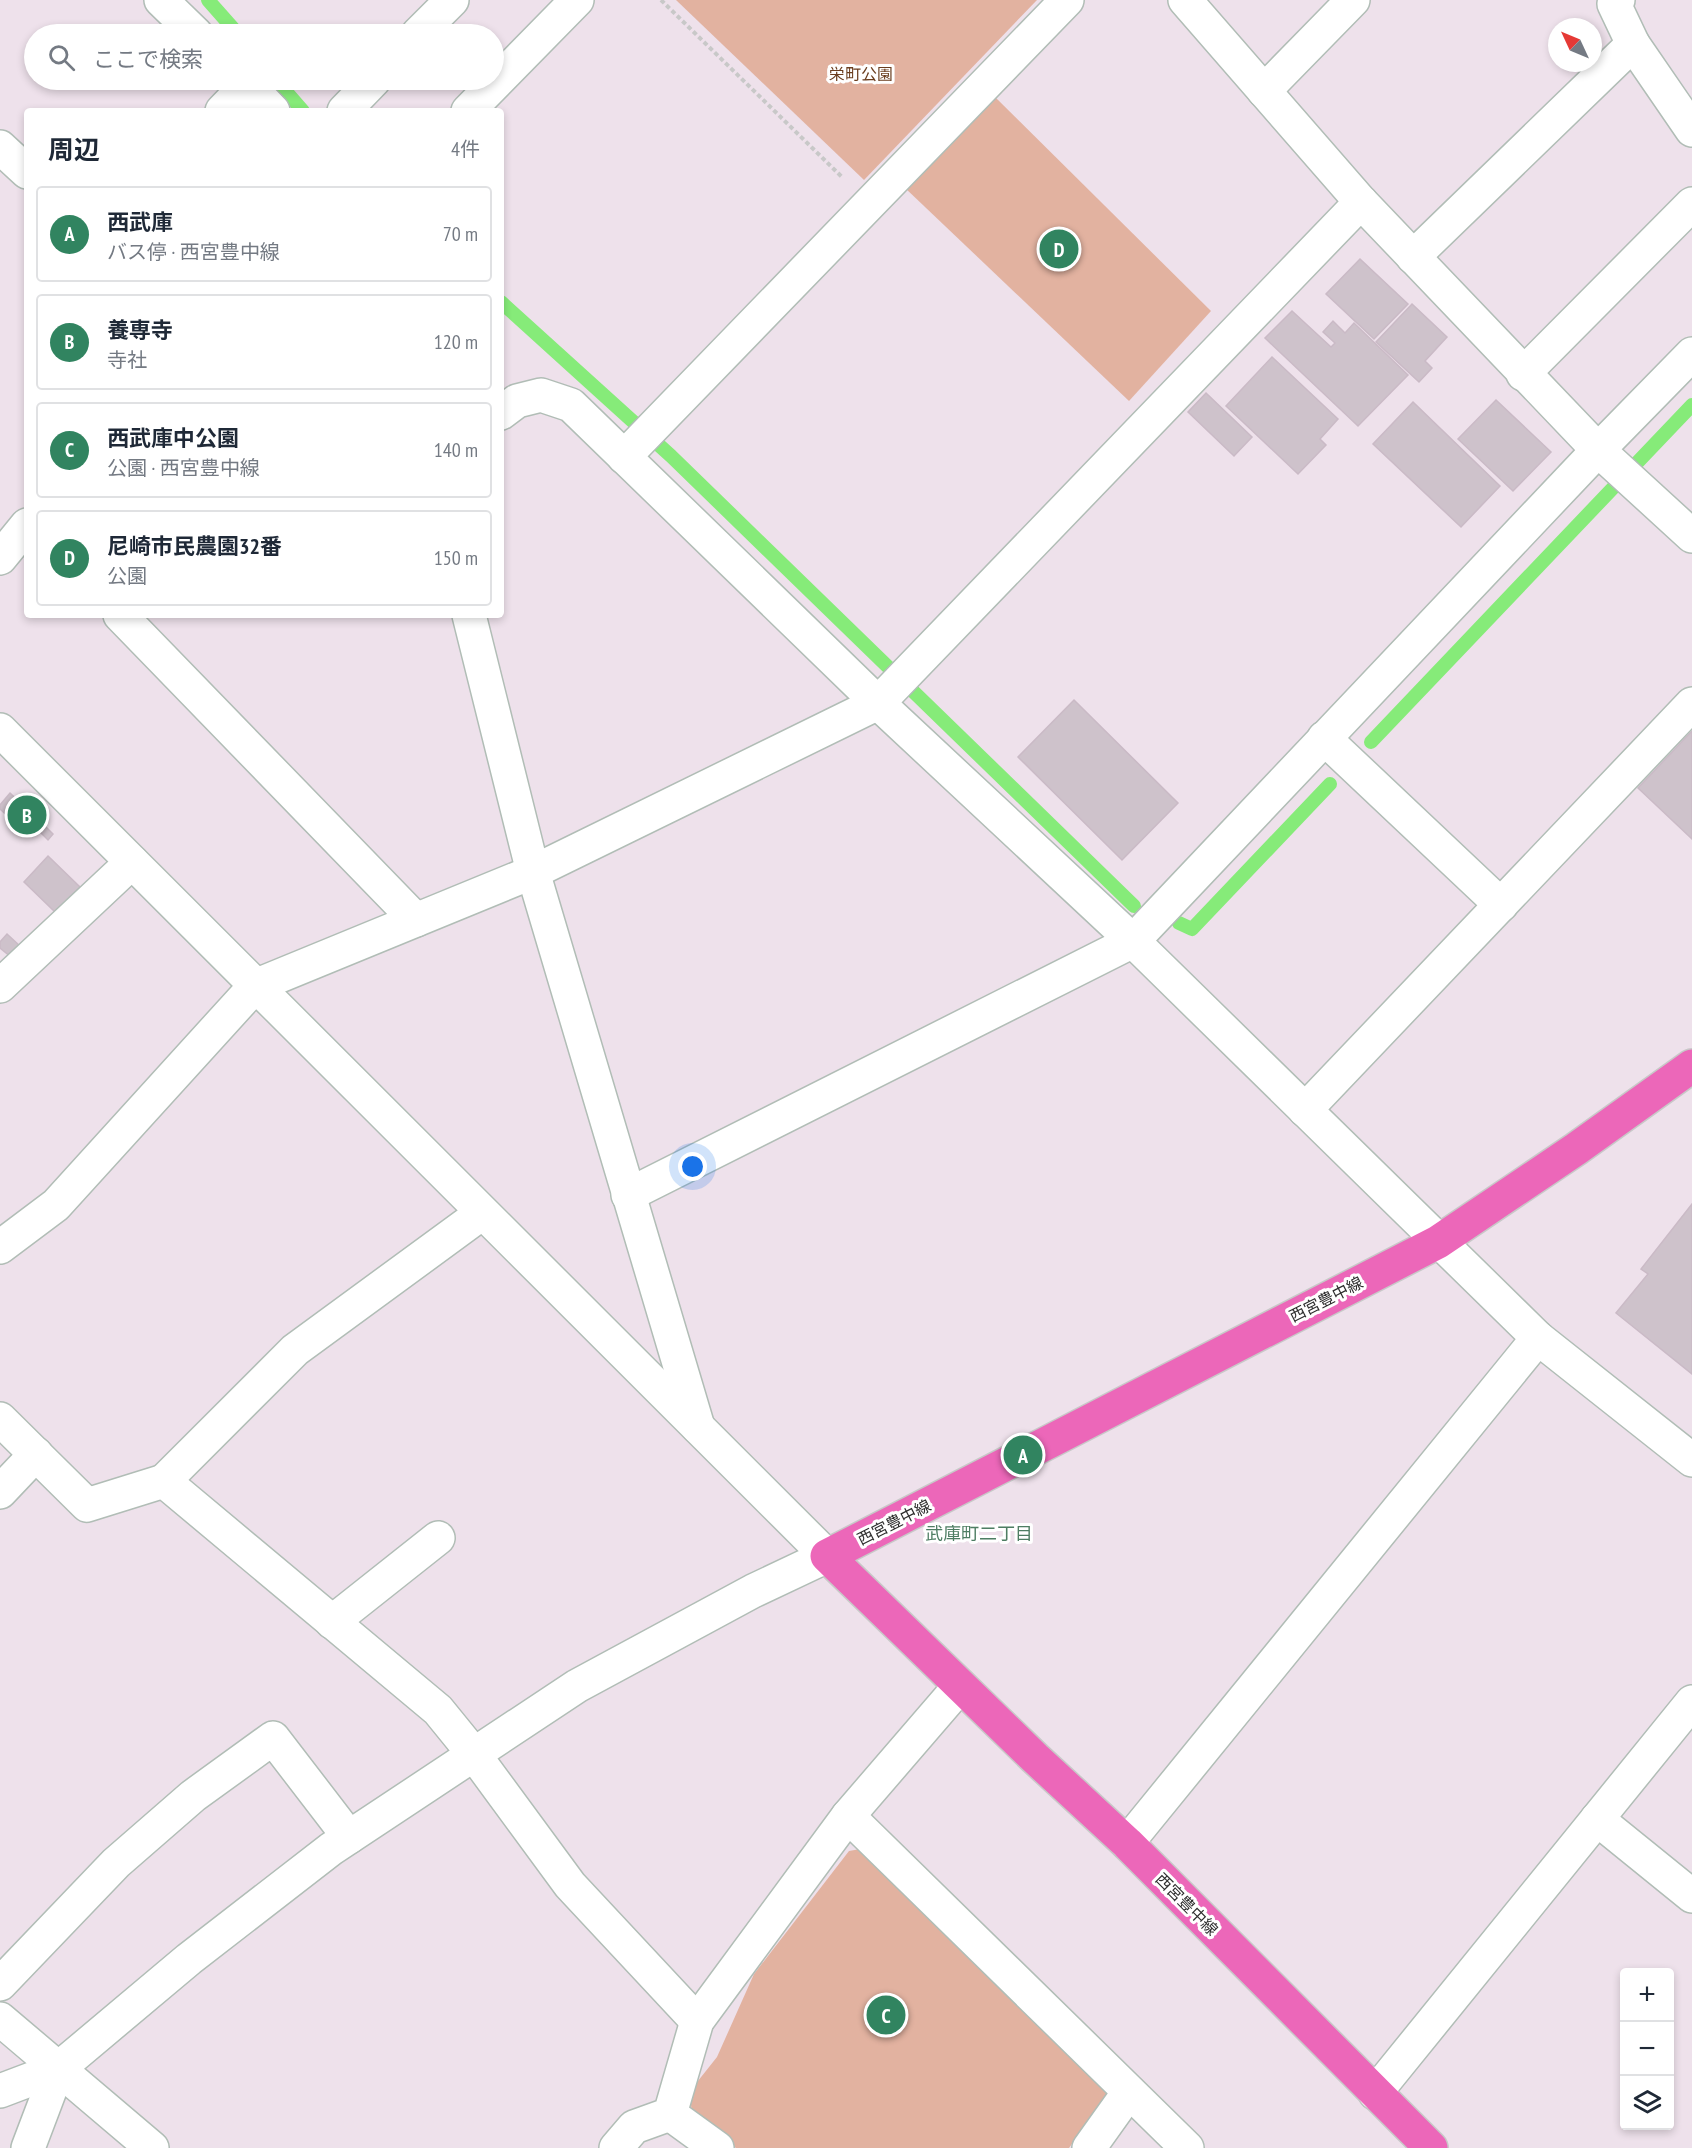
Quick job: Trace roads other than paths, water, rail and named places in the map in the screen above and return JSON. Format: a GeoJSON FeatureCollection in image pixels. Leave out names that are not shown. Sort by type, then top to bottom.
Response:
{"type":"FeatureCollection","features":[{"type":"Feature","properties":{"kind":"main road","name":"西宮豊中線"},"geometry":{"type":"LineString","coordinates":[[1431,2148],[1127,1843],[960,1686],[827,1556],[1438,1242],[1576,1149],[1692,1066]]}},
{"type":"Feature","properties":{"kind":"street"},"geometry":{"type":"LineString","coordinates":[[160,0],[185,24]]}},
{"type":"Feature","properties":{"kind":"street"},"geometry":{"type":"LineString","coordinates":[[428,24],[452,0]]}},
{"type":"Feature","properties":{"kind":"street"},"geometry":{"type":"LineString","coordinates":[[504,74],[576,0]]}},
{"type":"Feature","properties":{"kind":"street"},"geometry":{"type":"LineString","coordinates":[[638,443],[1067,0]]}},
{"type":"Feature","properties":{"kind":"street"},"geometry":{"type":"LineString","coordinates":[[1185,0],[1361,202],[1523,374],[1598,450],[1692,536]]}},
{"type":"Feature","properties":{"kind":"street"},"geometry":{"type":"LineString","coordinates":[[1264,91],[1353,0]]}},
{"type":"Feature","properties":{"kind":"street"},"geometry":{"type":"LineString","coordinates":[[1618,0],[1614,4],[1633,44],[1692,130]]}},
{"type":"Feature","properties":{"kind":"street"},"geometry":{"type":"LineString","coordinates":[[1413,257],[1633,44]]}},
{"type":"Feature","properties":{"kind":"street"},"geometry":{"type":"LineString","coordinates":[[224,108],[239,90]]}},
{"type":"Feature","properties":{"kind":"street"},"geometry":{"type":"LineString","coordinates":[[253,90],[270,108]]}},
{"type":"Feature","properties":{"kind":"street"},"geometry":{"type":"LineString","coordinates":[[347,108],[365,90]]}},
{"type":"Feature","properties":{"kind":"street"},"geometry":{"type":"LineString","coordinates":[[471,108],[488,90]]}},
{"type":"Feature","properties":{"kind":"street"},"geometry":{"type":"LineString","coordinates":[[0,147],[24,169]]}},
{"type":"Feature","properties":{"kind":"street"},"geometry":{"type":"LineString","coordinates":[[0,1247],[56,1205],[255,986],[533,872],[893,687],[1361,202]]}},
{"type":"Feature","properties":{"kind":"street"},"geometry":{"type":"LineString","coordinates":[[1523,374],[1692,204]]}},
{"type":"Feature","properties":{"kind":"street"},"geometry":{"type":"LineString","coordinates":[[628,1195],[1133,941],[1598,450],[1692,354]]}},
{"type":"Feature","properties":{"kind":"street"},"geometry":{"type":"LineString","coordinates":[[504,411],[517,401],[541,395],[571,405],[638,443],[893,687],[1133,941],[1438,1242],[1538,1338],[1692,1460]]}},
{"type":"Feature","properties":{"kind":"street"},"geometry":{"type":"LineString","coordinates":[[0,558],[24,529]]}},
{"type":"Feature","properties":{"kind":"street"},"geometry":{"type":"LineString","coordinates":[[123,618],[416,920]]}},
{"type":"Feature","properties":{"kind":"street"},"geometry":{"type":"LineString","coordinates":[[470,618],[533,872],[699,1431]]}},
{"type":"Feature","properties":{"kind":"street"},"geometry":{"type":"LineString","coordinates":[[1305,1110],[1692,704]]}},
{"type":"Feature","properties":{"kind":"street"},"geometry":{"type":"LineString","coordinates":[[0,730],[699,1431],[827,1556],[753,1591],[577,1686],[473,1753],[348,1837],[189,1959],[58,2069],[0,2091]]}},
{"type":"Feature","properties":{"kind":"street"},"geometry":{"type":"LineString","coordinates":[[1324,738],[1501,904]]}},
{"type":"Feature","properties":{"kind":"street"},"geometry":{"type":"LineString","coordinates":[[0,986],[132,862]]}},
{"type":"Feature","properties":{"kind":"street"},"geometry":{"type":"LineString","coordinates":[[0,1419],[87,1505],[164,1481],[295,1350],[482,1213]]}},
{"type":"Feature","properties":{"kind":"street"},"geometry":{"type":"LineString","coordinates":[[1127,1843],[1538,1338]]}},
{"type":"Feature","properties":{"kind":"street"},"geometry":{"type":"LineString","coordinates":[[0,1492],[36,1454]]}},
{"type":"Feature","properties":{"kind":"street"},"geometry":{"type":"LineString","coordinates":[[164,1481],[438,1710],[473,1753],[570,1885],[697,2021]]}},
{"type":"Feature","properties":{"kind":"street"},"geometry":{"type":"LineString","coordinates":[[332,1622],[438,1538]]}},
{"type":"Feature","properties":{"kind":"street"},"geometry":{"type":"LineString","coordinates":[[670,2114],[697,2021],[848,1816],[960,1686]]}},
{"type":"Feature","properties":{"kind":"street"},"geometry":{"type":"LineString","coordinates":[[1375,2093],[1692,1702]]}},
{"type":"Feature","properties":{"kind":"street"},"geometry":{"type":"LineString","coordinates":[[0,1984],[116,1863],[193,1796],[273,1738],[348,1837]]}},
{"type":"Feature","properties":{"kind":"street"},"geometry":{"type":"LineString","coordinates":[[848,1816],[1187,2148]]}},
{"type":"Feature","properties":{"kind":"street"},"geometry":{"type":"LineString","coordinates":[[1597,1819],[1692,1896]]}},
{"type":"Feature","properties":{"kind":"street"},"geometry":{"type":"LineString","coordinates":[[0,2019],[152,2148]]}},
{"type":"Feature","properties":{"kind":"street"},"geometry":{"type":"LineString","coordinates":[[28,2148],[58,2069]]}},
{"type":"Feature","properties":{"kind":"street"},"geometry":{"type":"LineString","coordinates":[[1089,2148],[1129,2092]]}},
{"type":"Feature","properties":{"kind":"street"},"geometry":{"type":"LineString","coordinates":[[616,2148],[634,2127],[670,2114]]}},
{"type":"Feature","properties":{"kind":"street"},"geometry":{"type":"LineString","coordinates":[[670,2114],[717,2148]]}},
{"type":"Feature","properties":{"kind":"waterway"},"geometry":{"type":"LineString","coordinates":[[208,0],[229,24]]}},
{"type":"Feature","properties":{"kind":"waterway"},"geometry":{"type":"LineString","coordinates":[[285,90],[300,108]]}},
{"type":"Feature","properties":{"kind":"waterway"},"geometry":{"type":"LineString","coordinates":[[504,305],[671,456],[1134,906]]}},
{"type":"Feature","properties":{"kind":"waterway"},"geometry":{"type":"LineString","coordinates":[[1371,742],[1692,405]]}},
{"type":"Feature","properties":{"kind":"waterway"},"geometry":{"type":"LineString","coordinates":[[1179,923],[1192,929],[1330,784]]}},
{"type":"Feature","properties":{"kind":"place","name":"尼崎市民農園32番"},"geometry":{"type":"Point","coordinates":[1059,249]}},
{"type":"Feature","properties":{"kind":"place","name":"養専寺"},"geometry":{"type":"Point","coordinates":[27,815]}},
{"type":"Feature","properties":{"kind":"place","name":"西武庫"},"geometry":{"type":"Point","coordinates":[1023,1455]}},
{"type":"Feature","properties":{"kind":"place","name":"西武庫中公園"},"geometry":{"type":"Point","coordinates":[886,2015]}},
{"type":"Feature","properties":{"kind":"district","name":"武庫町二丁目"},"geometry":{"type":"Point","coordinates":[979,1533]}},
{"type":"Feature","properties":{"kind":"park label","name":"栄町公園"},"geometry":{"type":"Point","coordinates":[861,74]}}]}
